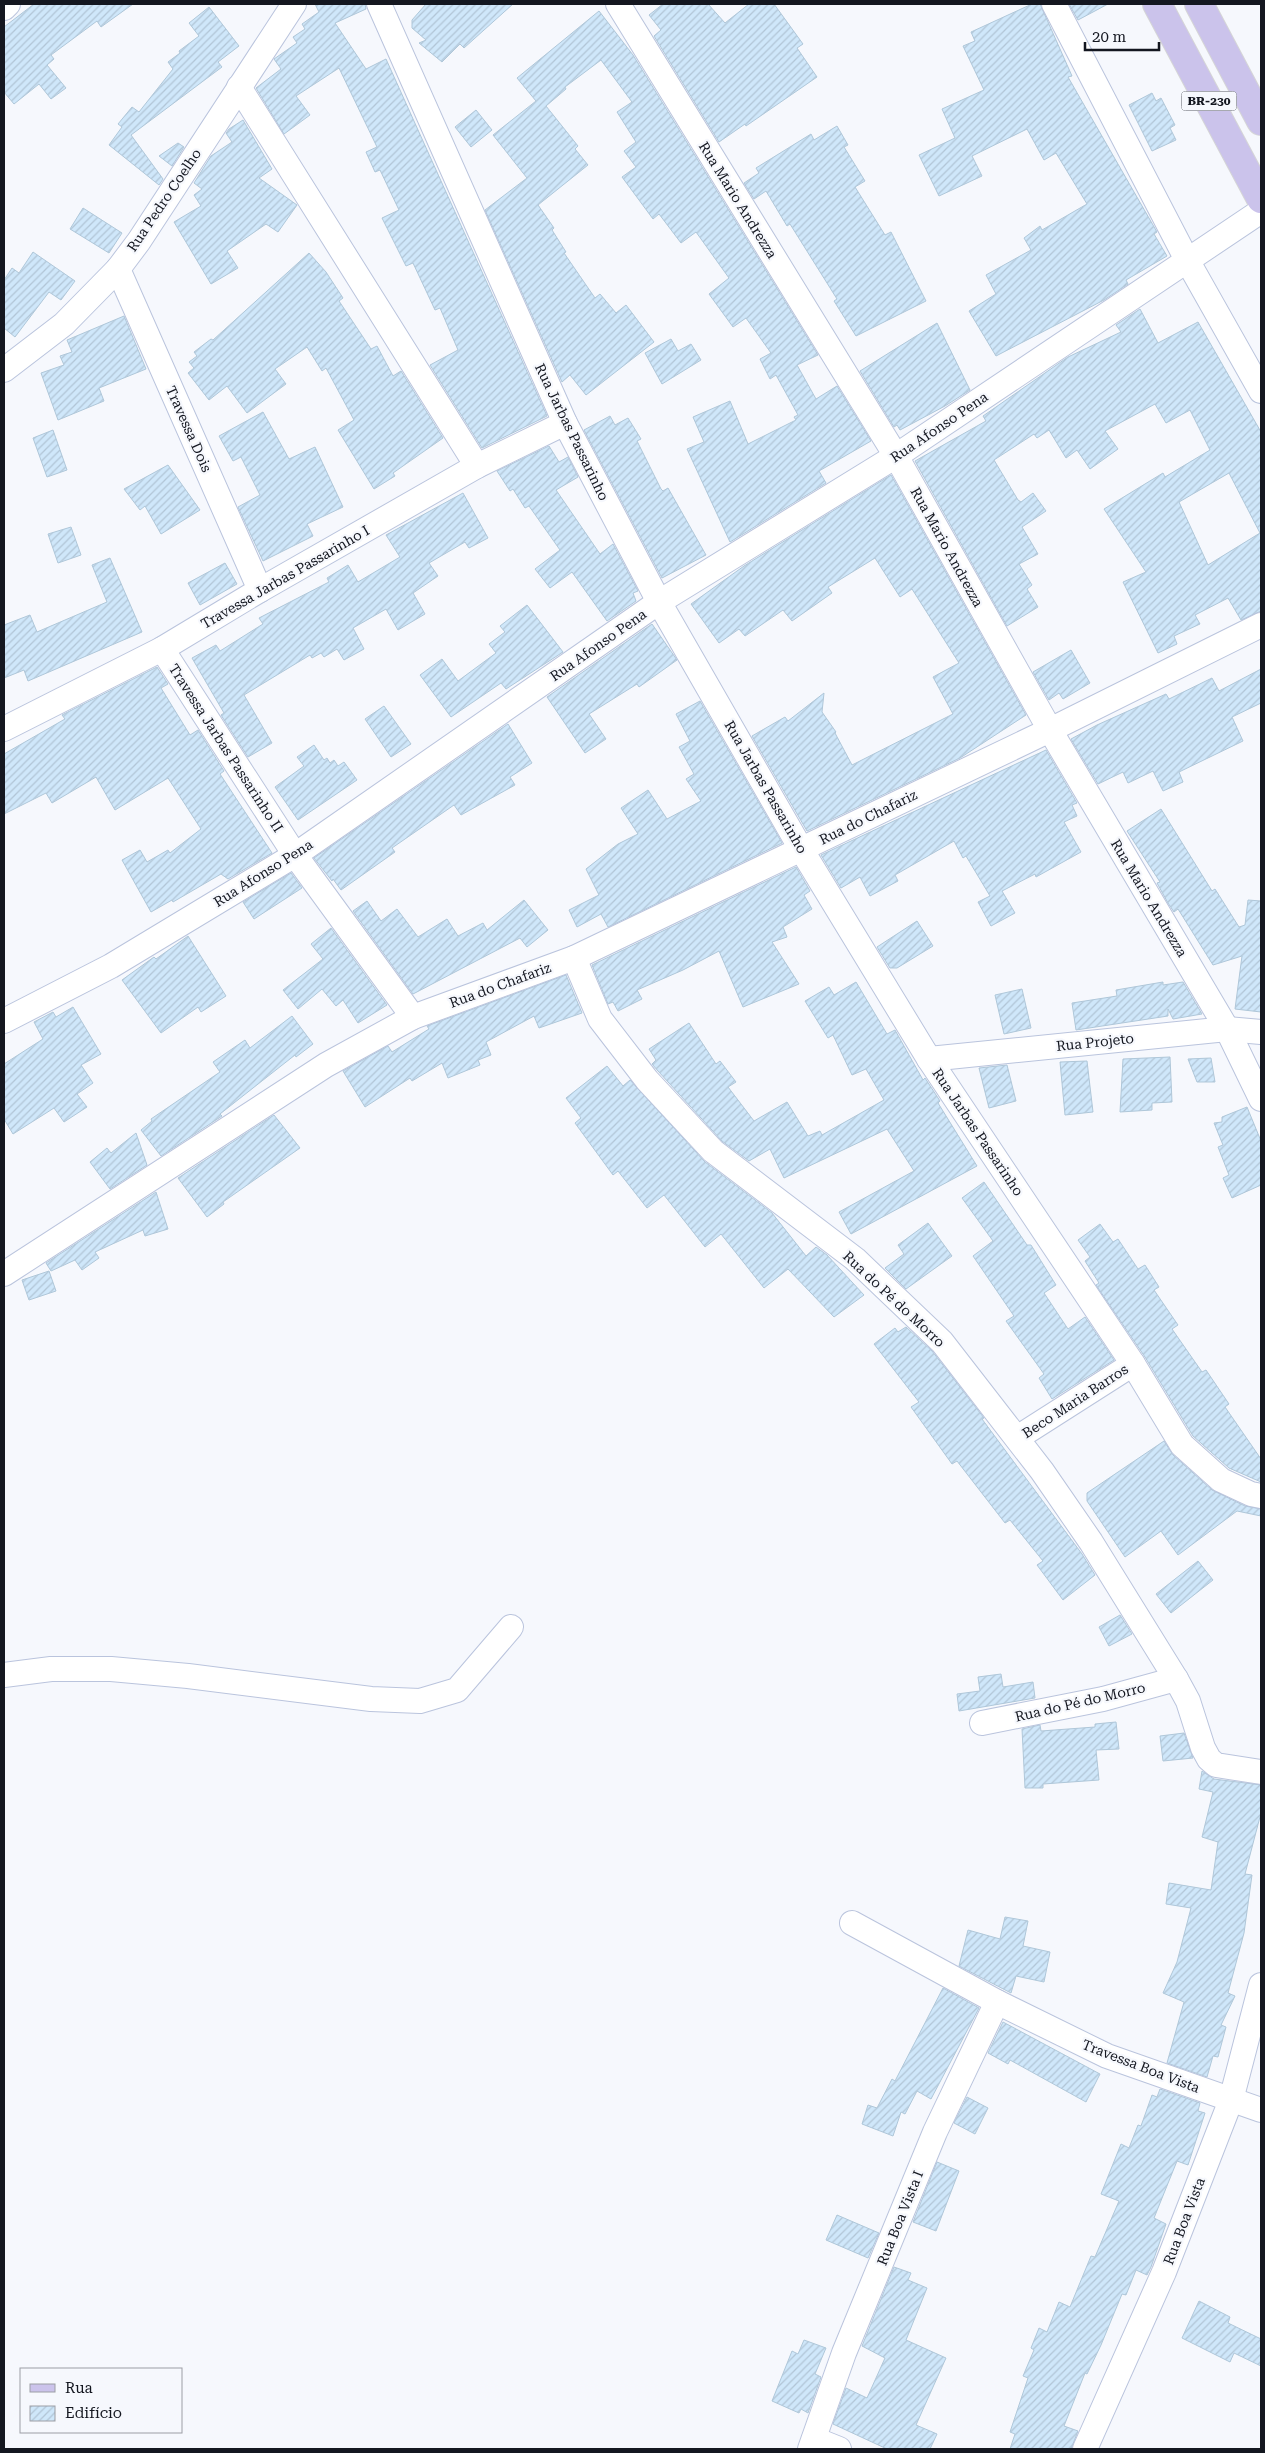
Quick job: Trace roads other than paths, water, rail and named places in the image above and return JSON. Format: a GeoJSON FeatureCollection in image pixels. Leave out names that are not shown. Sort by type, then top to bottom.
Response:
{"type":"FeatureCollection","features":[{"type":"Feature","properties":{"kind":"main road","name":"BR-230"},"geometry":{"type":"LineString","coordinates":[[1157,4],[1261,198]]}},
{"type":"Feature","properties":{"kind":"main road","name":"BR-230"},"geometry":{"type":"LineString","coordinates":[[1199,4],[1260,120]]}},
{"type":"Feature","properties":{"kind":"main road"},"geometry":{"type":"LineString","coordinates":[[1228,137],[1260,120]]}},
{"type":"Feature","properties":{"kind":"street"},"geometry":{"type":"LineString","coordinates":[[4,8],[8,4]]}},
{"type":"Feature","properties":{"kind":"street","name":"Rua Pedro Coelho"},"geometry":{"type":"LineString","coordinates":[[4,370],[64,324],[118,269],[294,4]]}},
{"type":"Feature","properties":{"kind":"street","name":"Rua Jarbas Passarinho"},"geometry":{"type":"LineString","coordinates":[[380,4],[565,423],[659,602],[801,849],[929,1059],[1133,1364],[1182,1446],[1222,1480],[1251,1494],[1261,1496]]}},
{"type":"Feature","properties":{"kind":"street","name":"Rua Mario Andrezza"},"geometry":{"type":"LineString","coordinates":[[618,4],[896,456],[1050,730],[1227,1029],[1261,1099]]}},
{"type":"Feature","properties":{"kind":"street"},"geometry":{"type":"LineString","coordinates":[[1054,4],[1187,260],[1261,391]]}},
{"type":"Feature","properties":{"kind":"street"},"geometry":{"type":"LineString","coordinates":[[239,87],[477,466]]}},
{"type":"Feature","properties":{"kind":"street","name":"Rua Afonso Pena"},"geometry":{"type":"LineString","coordinates":[[4,1021],[110,966],[295,855],[659,602],[896,456],[1261,212]]}},
{"type":"Feature","properties":{"kind":"street","name":"Travessa Dois"},"geometry":{"type":"LineString","coordinates":[[118,269],[260,590]]}},
{"type":"Feature","properties":{"kind":"street","name":"Travessa Jarbas Passarinho I"},"geometry":{"type":"LineString","coordinates":[[4,729],[162,649],[260,590],[477,466],[565,423]]}},
{"type":"Feature","properties":{"kind":"street","name":"Rua do Chafariz"},"geometry":{"type":"LineString","coordinates":[[4,1274],[326,1065],[413,1017],[574,958],[1050,730],[1261,625]]}},
{"type":"Feature","properties":{"kind":"street","name":"Travessa Jarbas Passarinho II"},"geometry":{"type":"LineString","coordinates":[[162,649],[295,855],[413,1017]]}},
{"type":"Feature","properties":{"kind":"street","name":"Rua do Pé do Morro"},"geometry":{"type":"LineString","coordinates":[[574,958],[600,1019],[647,1080],[713,1151],[855,1259],[942,1342],[1017,1438],[1091,1542],[1188,1701],[1203,1748],[1216,1765],[1261,1772]]}},
{"type":"Feature","properties":{"kind":"street","name":"Rua Projeto"},"geometry":{"type":"LineString","coordinates":[[929,1059],[1227,1029],[1261,1032]]}},
{"type":"Feature","properties":{"kind":"street","name":"Beco Maria Barros"},"geometry":{"type":"LineString","coordinates":[[1017,1438],[1133,1364]]}},
{"type":"Feature","properties":{"kind":"street"},"geometry":{"type":"LineString","coordinates":[[4,1675],[51,1669],[111,1669],[188,1676],[371,1699],[420,1701],[457,1690],[511,1627]]}},
{"type":"Feature","properties":{"kind":"street","name":"Rua do Pé do Morro"},"geometry":{"type":"LineString","coordinates":[[982,1723],[1086,1703],[1176,1679]]}},
{"type":"Feature","properties":{"kind":"street","name":"Travessa Boa Vista"},"geometry":{"type":"LineString","coordinates":[[852,1923],[997,2002],[1107,2056],[1261,2110]]}},
{"type":"Feature","properties":{"kind":"street","name":"Rua Boa Vista"},"geometry":{"type":"LineString","coordinates":[[1085,2449],[1164,2272],[1231,2100],[1261,1985]]}},
{"type":"Feature","properties":{"kind":"street","name":"Rua Boa Vista I"},"geometry":{"type":"LineString","coordinates":[[812,2444],[844,2353],[935,2132],[997,2002]]}},
{"type":"Feature","properties":{"kind":"street"},"geometry":{"type":"LineString","coordinates":[[812,2444],[839,2449]]}}]}
